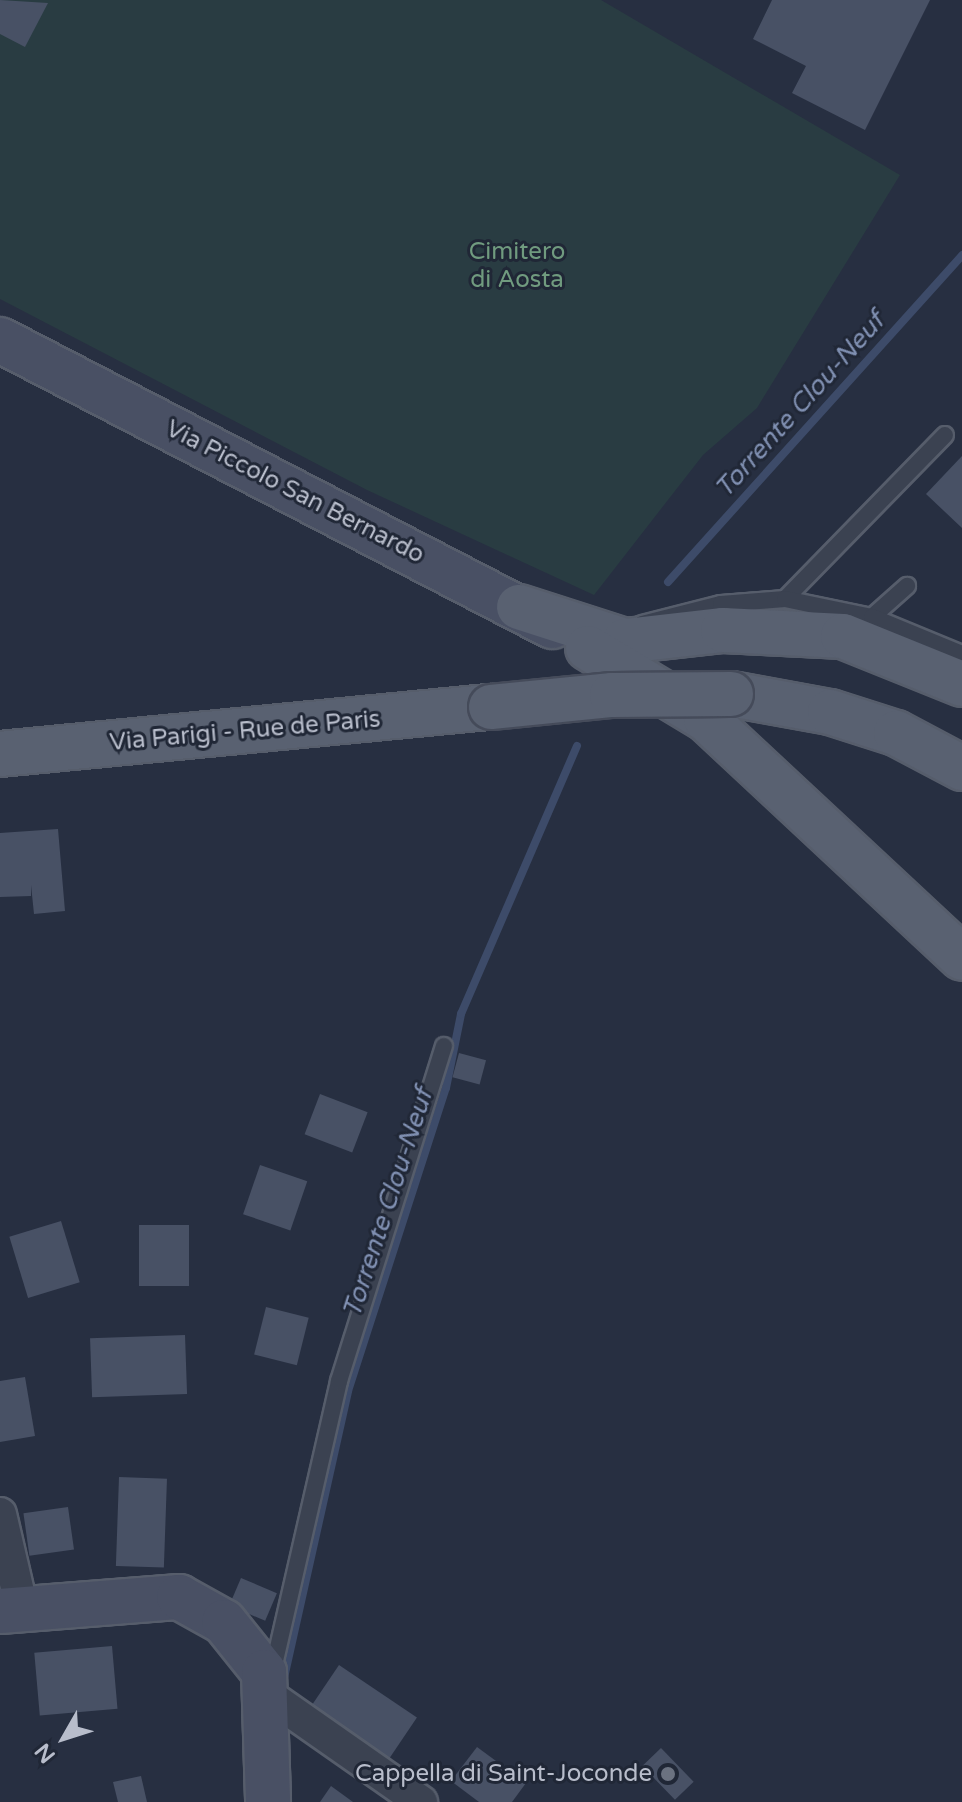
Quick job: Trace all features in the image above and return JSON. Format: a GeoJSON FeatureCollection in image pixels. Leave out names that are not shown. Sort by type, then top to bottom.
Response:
{"type":"FeatureCollection","features":[{"type":"Feature","properties":{"kind":"main road"},"geometry":{"type":"LineString","coordinates":[[607,649],[671,638],[780,629],[843,636],[962,684]]}},
{"type":"Feature","properties":{"kind":"main road"},"geometry":{"type":"LineString","coordinates":[[654,687],[650,665],[671,638]]}},
{"type":"Feature","properties":{"kind":"main road"},"geometry":{"type":"LineString","coordinates":[[607,649],[654,687],[706,719],[962,958]]}},
{"type":"Feature","properties":{"kind":"main road","name":"Via Parigi - Rue de Paris"},"geometry":{"type":"LineString","coordinates":[[0,754],[612,695],[731,694],[830,712],[896,733],[962,768]]}},
{"type":"Feature","properties":{"kind":"street","name":"Via Piccolo San Bernardo"},"geometry":{"type":"LineString","coordinates":[[0,340],[519,607],[607,649]]}},
{"type":"Feature","properties":{"kind":"street"},"geometry":{"type":"LineString","coordinates":[[0,1514],[11,1610],[179,1597],[224,1622],[253,1650],[268,1695],[268,1802]]}},
{"type":"Feature","properties":{"kind":"street"},"geometry":{"type":"LineString","coordinates":[[268,1695],[421,1802]]}},
{"type":"Feature","properties":{"kind":"lane"},"geometry":{"type":"LineString","coordinates":[[785,599],[945,435]]}},
{"type":"Feature","properties":{"kind":"lane"},"geometry":{"type":"LineString","coordinates":[[872,617],[907,586]]}},
{"type":"Feature","properties":{"kind":"lane"},"geometry":{"type":"LineString","coordinates":[[607,649],[649,617],[785,599],[872,617],[962,654]]}},
{"type":"Feature","properties":{"kind":"lane"},"geometry":{"type":"LineString","coordinates":[[268,1695],[339,1381],[444,1046]]}},
{"type":"Feature","properties":{"kind":"green space","name":"Cimitero di Aosta"},"geometry":{"type":"Polygon","coordinates":[[[0,0],[601,0],[900,175],[757,408],[703,455],[594,595],[367,490],[0,299],[0,0]]]}},
{"type":"Feature","properties":{"kind":"building"},"geometry":{"type":"Polygon","coordinates":[[[0,0],[48,3],[25,47],[0,34],[0,0]]]}},
{"type":"Feature","properties":{"kind":"building"},"geometry":{"type":"Polygon","coordinates":[[[772,0],[930,0],[865,130],[792,93],[806,66],[753,39],[772,0]]]}},
{"type":"Feature","properties":{"kind":"building"},"geometry":{"type":"Polygon","coordinates":[[[962,456],[962,528],[926,494],[962,456]]]}},
{"type":"Feature","properties":{"kind":"building"},"geometry":{"type":"Polygon","coordinates":[[[58,829],[65,911],[34,914],[31,885],[31,896],[0,897],[0,833],[58,829]]]}},
{"type":"Feature","properties":{"kind":"building"},"geometry":{"type":"Polygon","coordinates":[[[459,1053],[486,1060],[480,1084],[453,1077],[459,1053]]]}},
{"type":"Feature","properties":{"kind":"building"},"geometry":{"type":"Polygon","coordinates":[[[320,1094],[368,1112],[352,1152],[305,1134],[320,1094]]]}},
{"type":"Feature","properties":{"kind":"building"},"geometry":{"type":"Polygon","coordinates":[[[260,1165],[307,1181],[290,1230],[243,1214],[260,1165]]]}},
{"type":"Feature","properties":{"kind":"building"},"geometry":{"type":"Polygon","coordinates":[[[61,1221],[80,1282],[28,1298],[9,1237],[61,1221]]]}},
{"type":"Feature","properties":{"kind":"building"},"geometry":{"type":"Polygon","coordinates":[[[139,1225],[189,1225],[189,1286],[139,1286],[139,1225]]]}},
{"type":"Feature","properties":{"kind":"building"},"geometry":{"type":"Polygon","coordinates":[[[266,1307],[309,1318],[297,1365],[254,1355],[266,1307]]]}},
{"type":"Feature","properties":{"kind":"building"},"geometry":{"type":"Polygon","coordinates":[[[185,1335],[187,1394],[92,1397],[90,1338],[185,1335]]]}},
{"type":"Feature","properties":{"kind":"building"},"geometry":{"type":"Polygon","coordinates":[[[25,1377],[35,1436],[0,1442],[0,1381],[25,1377]]]}},
{"type":"Feature","properties":{"kind":"building"},"geometry":{"type":"Polygon","coordinates":[[[119,1477],[167,1479],[164,1568],[116,1566],[119,1477]]]}},
{"type":"Feature","properties":{"kind":"building"},"geometry":{"type":"Polygon","coordinates":[[[68,1507],[74,1550],[29,1556],[23,1513],[68,1507]]]}},
{"type":"Feature","properties":{"kind":"building"},"geometry":{"type":"Polygon","coordinates":[[[241,1578],[277,1593],[265,1621],[229,1606],[241,1578]]]}},
{"type":"Feature","properties":{"kind":"building"},"geometry":{"type":"Polygon","coordinates":[[[112,1646],[117,1709],[40,1716],[34,1653],[112,1646]]]}},
{"type":"Feature","properties":{"kind":"building"},"geometry":{"type":"Polygon","coordinates":[[[339,1665],[417,1718],[388,1760],[310,1707],[339,1665]]]}},
{"type":"Feature","properties":{"kind":"building"},"geometry":{"type":"Polygon","coordinates":[[[477,1747],[526,1783],[512,1802],[479,1802],[451,1781],[477,1747]]]}},
{"type":"Feature","properties":{"kind":"building","name":"Cappella di Saint-Joconde"},"geometry":{"type":"Polygon","coordinates":[[[661,1748],[694,1782],[675,1800],[642,1766],[661,1748]]]}},
{"type":"Feature","properties":{"kind":"building"},"geometry":{"type":"Polygon","coordinates":[[[141,1776],[147,1802],[118,1802],[113,1782],[141,1776]]]}},
{"type":"Feature","properties":{"kind":"building"},"geometry":{"type":"Polygon","coordinates":[[[331,1786],[353,1802],[320,1802],[331,1786]]]}},
{"type":"Feature","properties":{"kind":"waterway","name":"Torrente Clou-Neuf"},"geometry":{"type":"LineString","coordinates":[[668,582],[962,255]]}},
{"type":"Feature","properties":{"kind":"waterway","name":"Torrente Clou-Neuf"},"geometry":{"type":"LineString","coordinates":[[284,1678],[348,1391],[446,1088],[461,1014],[577,746]]}},
{"type":"Feature","properties":{"kind":"place","name":"Cappella di Saint-Joconde"},"geometry":{"type":"Point","coordinates":[668,1774]}}]}
